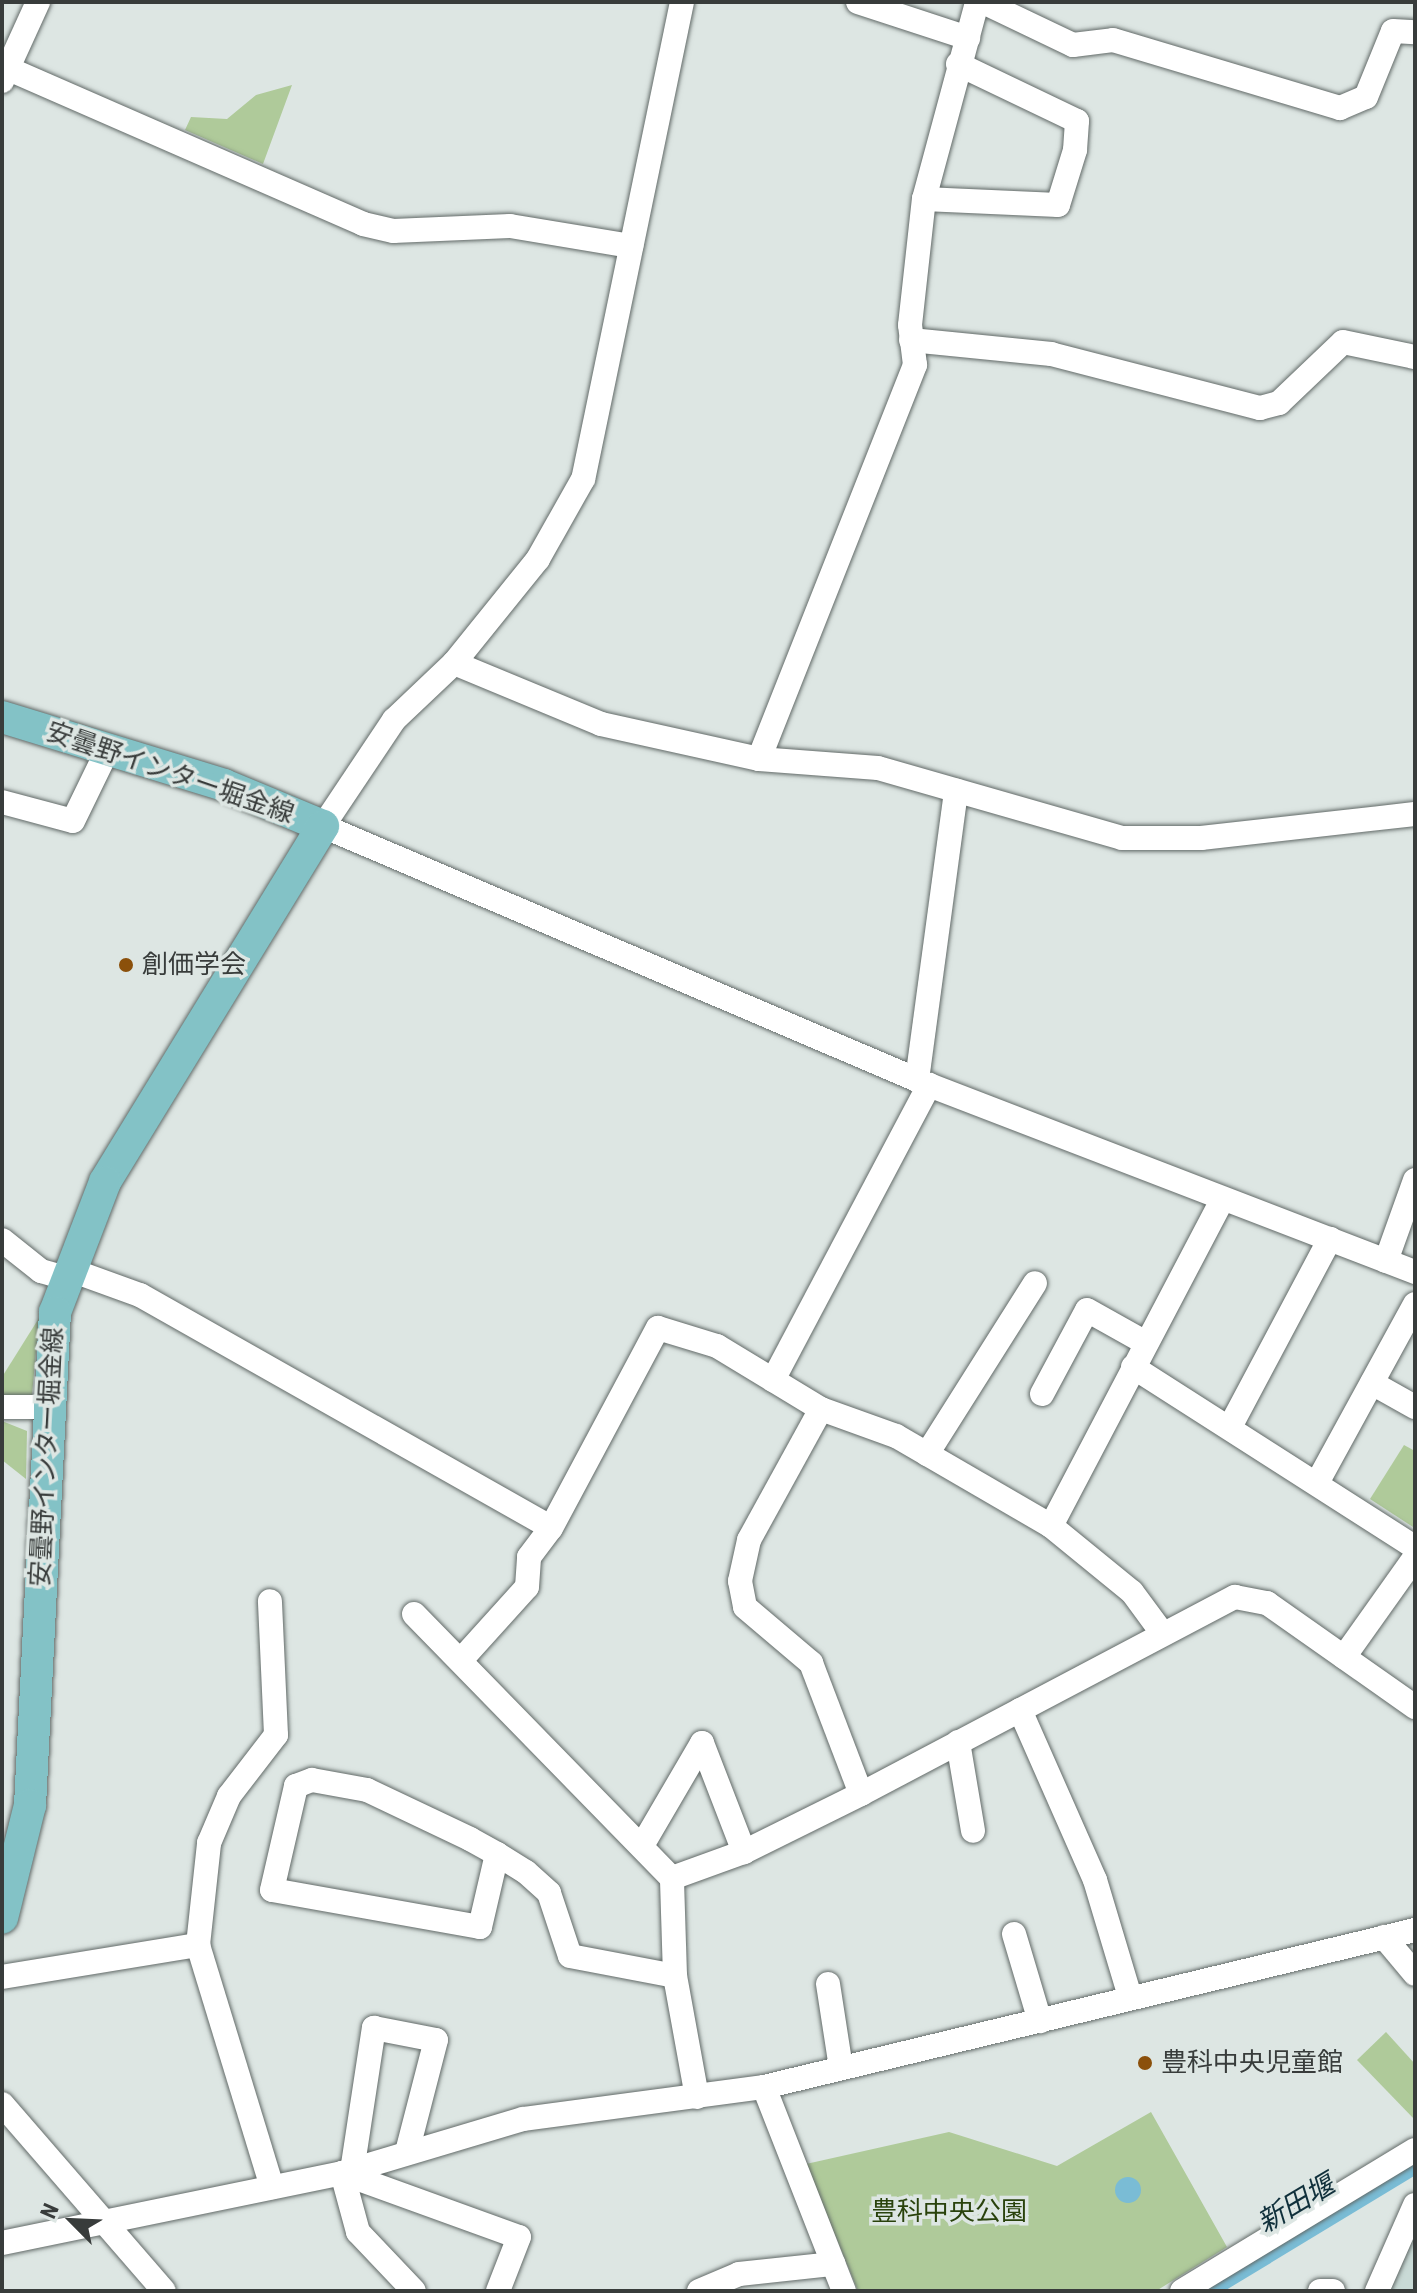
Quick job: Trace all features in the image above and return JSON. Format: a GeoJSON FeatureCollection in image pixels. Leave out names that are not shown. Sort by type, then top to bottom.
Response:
{"type":"FeatureCollection","features":[{"type":"Feature","properties":{"kind":"main road","name":"安曇野インター堀金線"},"geometry":{"type":"LineString","coordinates":[[2,717],[109,747],[323,826],[105,1182],[66,1274],[45,1407],[30,1805],[2,1918]]}},
{"type":"Feature","properties":{"kind":"street"},"geometry":{"type":"LineString","coordinates":[[38,2],[4,72],[363,224],[393,231],[510,226],[631,246]]}},
{"type":"Feature","properties":{"kind":"street"},"geometry":{"type":"LineString","coordinates":[[682,2],[583,479],[538,559],[454,663],[394,720],[323,826],[923,1082],[1415,1272]]}},
{"type":"Feature","properties":{"kind":"street"},"geometry":{"type":"LineString","coordinates":[[858,2],[968,38]]}},
{"type":"Feature","properties":{"kind":"street"},"geometry":{"type":"LineString","coordinates":[[759,759],[915,365],[911,340],[924,199],[977,2]]}},
{"type":"Feature","properties":{"kind":"street"},"geometry":{"type":"LineString","coordinates":[[983,2],[1073,45],[1113,40],[1340,108],[1366,97],[1393,31],[1415,32]]}},
{"type":"Feature","properties":{"kind":"street"},"geometry":{"type":"LineString","coordinates":[[924,199],[1058,205],[1075,150],[1077,121],[958,64]]}},
{"type":"Feature","properties":{"kind":"street"},"geometry":{"type":"LineString","coordinates":[[911,340],[1051,354],[1260,408],[1279,403],[1343,342],[1415,357]]}},
{"type":"Feature","properties":{"kind":"street"},"geometry":{"type":"LineString","coordinates":[[454,663],[601,724],[759,759],[878,768],[1122,838],[1201,838],[1415,814]]}},
{"type":"Feature","properties":{"kind":"street"},"geometry":{"type":"LineString","coordinates":[[2,802],[73,821],[109,747]]}},
{"type":"Feature","properties":{"kind":"street"},"geometry":{"type":"LineString","coordinates":[[773,1380],[923,1082],[956,791]]}},
{"type":"Feature","properties":{"kind":"street"},"geometry":{"type":"LineString","coordinates":[[1386,1261],[1415,1180]]}},
{"type":"Feature","properties":{"kind":"street"},"geometry":{"type":"LineString","coordinates":[[1051,1526],[1222,1200]]}},
{"type":"Feature","properties":{"kind":"street"},"geometry":{"type":"LineString","coordinates":[[1231,1425],[1330,1239]]}},
{"type":"Feature","properties":{"kind":"street"},"geometry":{"type":"LineString","coordinates":[[2,1240],[41,1271],[66,1274],[140,1295],[551,1528]]}},
{"type":"Feature","properties":{"kind":"street"},"geometry":{"type":"LineString","coordinates":[[927,1454],[1035,1283]]}},
{"type":"Feature","properties":{"kind":"street"},"geometry":{"type":"LineString","coordinates":[[1317,1483],[1415,1304]]}},
{"type":"Feature","properties":{"kind":"street"},"geometry":{"type":"LineString","coordinates":[[1042,1394],[1087,1310],[1146,1343]]}},
{"type":"Feature","properties":{"kind":"street"},"geometry":{"type":"LineString","coordinates":[[461,1660],[527,1587],[529,1557],[551,1528],[658,1328],[717,1346],[821,1409],[927,1454],[1051,1526],[1132,1592],[1163,1634]]}},
{"type":"Feature","properties":{"kind":"street"},"geometry":{"type":"LineString","coordinates":[[1133,1367],[1231,1425],[1415,1547]]}},
{"type":"Feature","properties":{"kind":"street"},"geometry":{"type":"LineString","coordinates":[[1372,1383],[1415,1407]]}},
{"type":"Feature","properties":{"kind":"street"},"geometry":{"type":"LineString","coordinates":[[2,1407],[45,1407]]}},
{"type":"Feature","properties":{"kind":"street"},"geometry":{"type":"LineString","coordinates":[[821,1409],[749,1540],[740,1581],[745,1607],[811,1663],[861,1794]]}},
{"type":"Feature","properties":{"kind":"street"},"geometry":{"type":"LineString","coordinates":[[1344,1657],[1415,1557]]}},
{"type":"Feature","properties":{"kind":"street"},"geometry":{"type":"LineString","coordinates":[[672,1878],[744,1852],[861,1794],[1235,1597],[1267,1603],[1415,1707]]}},
{"type":"Feature","properties":{"kind":"street"},"geometry":{"type":"LineString","coordinates":[[270,1601],[276,1735],[229,1796],[209,1843],[198,1945],[272,2187]]}},
{"type":"Feature","properties":{"kind":"street"},"geometry":{"type":"LineString","coordinates":[[414,1614],[643,1844],[672,1878],[675,1976],[697,2097]]}},
{"type":"Feature","properties":{"kind":"street"},"geometry":{"type":"LineString","coordinates":[[1020,1710],[1095,1880],[1130,1997]]}},
{"type":"Feature","properties":{"kind":"street"},"geometry":{"type":"LineString","coordinates":[[958,1742],[973,1831]]}},
{"type":"Feature","properties":{"kind":"street"},"geometry":{"type":"LineString","coordinates":[[643,1844],[702,1743],[744,1852]]}},
{"type":"Feature","properties":{"kind":"street"},"geometry":{"type":"LineString","coordinates":[[497,1854],[480,1927],[272,1890],[296,1786],[312,1780],[367,1790],[497,1854],[549,1893],[570,1956],[675,1976]]}},
{"type":"Feature","properties":{"kind":"street"},"geometry":{"type":"LineString","coordinates":[[2,2243],[347,2172],[523,2119],[764,2087],[1415,1930]]}},
{"type":"Feature","properties":{"kind":"street"},"geometry":{"type":"LineString","coordinates":[[1014,1934],[1040,2021]]}},
{"type":"Feature","properties":{"kind":"street"},"geometry":{"type":"LineString","coordinates":[[1384,1937],[1415,1974]]}},
{"type":"Feature","properties":{"kind":"street"},"geometry":{"type":"LineString","coordinates":[[2,1977],[198,1945]]}},
{"type":"Feature","properties":{"kind":"street"},"geometry":{"type":"LineString","coordinates":[[828,1984],[841,2068]]}},
{"type":"Feature","properties":{"kind":"street"},"geometry":{"type":"LineString","coordinates":[[407,2152],[436,2040],[374,2028],[347,2172],[358,2232],[414,2291]]}},
{"type":"Feature","properties":{"kind":"street"},"geometry":{"type":"LineString","coordinates":[[764,2087],[844,2291]]}},
{"type":"Feature","properties":{"kind":"street"},"geometry":{"type":"LineString","coordinates":[[2,2104],[108,2222],[164,2291]]}},
{"type":"Feature","properties":{"kind":"street"},"geometry":{"type":"LineString","coordinates":[[1182,2291],[1415,2150]]}},
{"type":"Feature","properties":{"kind":"street"},"geometry":{"type":"LineString","coordinates":[[347,2172],[519,2237],[506,2289]]}},
{"type":"Feature","properties":{"kind":"street"},"geometry":{"type":"LineString","coordinates":[[1377,2291],[1415,2205]]}},
{"type":"Feature","properties":{"kind":"street"},"geometry":{"type":"LineString","coordinates":[[699,2291],[739,2274],[833,2264]]}},
{"type":"Feature","properties":{"kind":"street"},"geometry":{"type":"LineString","coordinates":[[1320,2291],[1333,2291]]}},
{"type":"Feature","properties":{"kind":"shaded area"},"geometry":{"type":"Polygon","coordinates":[[[1415,2223],[1415,2291],[1385,2291],[1415,2223]]]}},
{"type":"Feature","properties":{"kind":"green space"},"geometry":{"type":"Polygon","coordinates":[[[292,85],[263,164],[185,130],[191,117],[227,119],[256,95],[292,85]]]}},
{"type":"Feature","properties":{"kind":"green space"},"geometry":{"type":"Polygon","coordinates":[[[39,1318],[32,1395],[2,1395],[2,1377],[39,1318]]]}},
{"type":"Feature","properties":{"kind":"green space"},"geometry":{"type":"Polygon","coordinates":[[[2,1421],[27,1431],[26,1479],[2,1460],[2,1421]]]}},
{"type":"Feature","properties":{"kind":"green space"},"geometry":{"type":"Polygon","coordinates":[[[1404,1445],[1415,1451],[1413,1527],[1370,1499],[1404,1445]]]}},
{"type":"Feature","properties":{"kind":"green space"},"geometry":{"type":"Polygon","coordinates":[[[1386,2032],[1415,2064],[1415,2120],[1357,2060],[1386,2032]]]}},
{"type":"Feature","properties":{"kind":"green space","name":"豊科中央公園"},"geometry":{"type":"Polygon","coordinates":[[[1151,2112],[1227,2247],[1156,2291],[858,2291],[806,2164],[949,2132],[1057,2166],[1151,2112]]]}},
{"type":"Feature","properties":{"kind":"water"},"geometry":{"type":"Polygon","coordinates":[[[1128,2177],[1138,2180],[1141,2190],[1138,2200],[1128,2203],[1118,2200],[1115,2190],[1118,2180],[1128,2177]]]}},
{"type":"Feature","properties":{"kind":"waterway","name":"新田堰"},"geometry":{"type":"LineString","coordinates":[[1210,2288],[1415,2164]]}},
{"type":"Feature","properties":{"kind":"place","name":"創価学会"},"geometry":{"type":"Point","coordinates":[126,965]}},
{"type":"Feature","properties":{"kind":"place","name":"豊科中央児童館"},"geometry":{"type":"Point","coordinates":[1145,2063]}}]}
